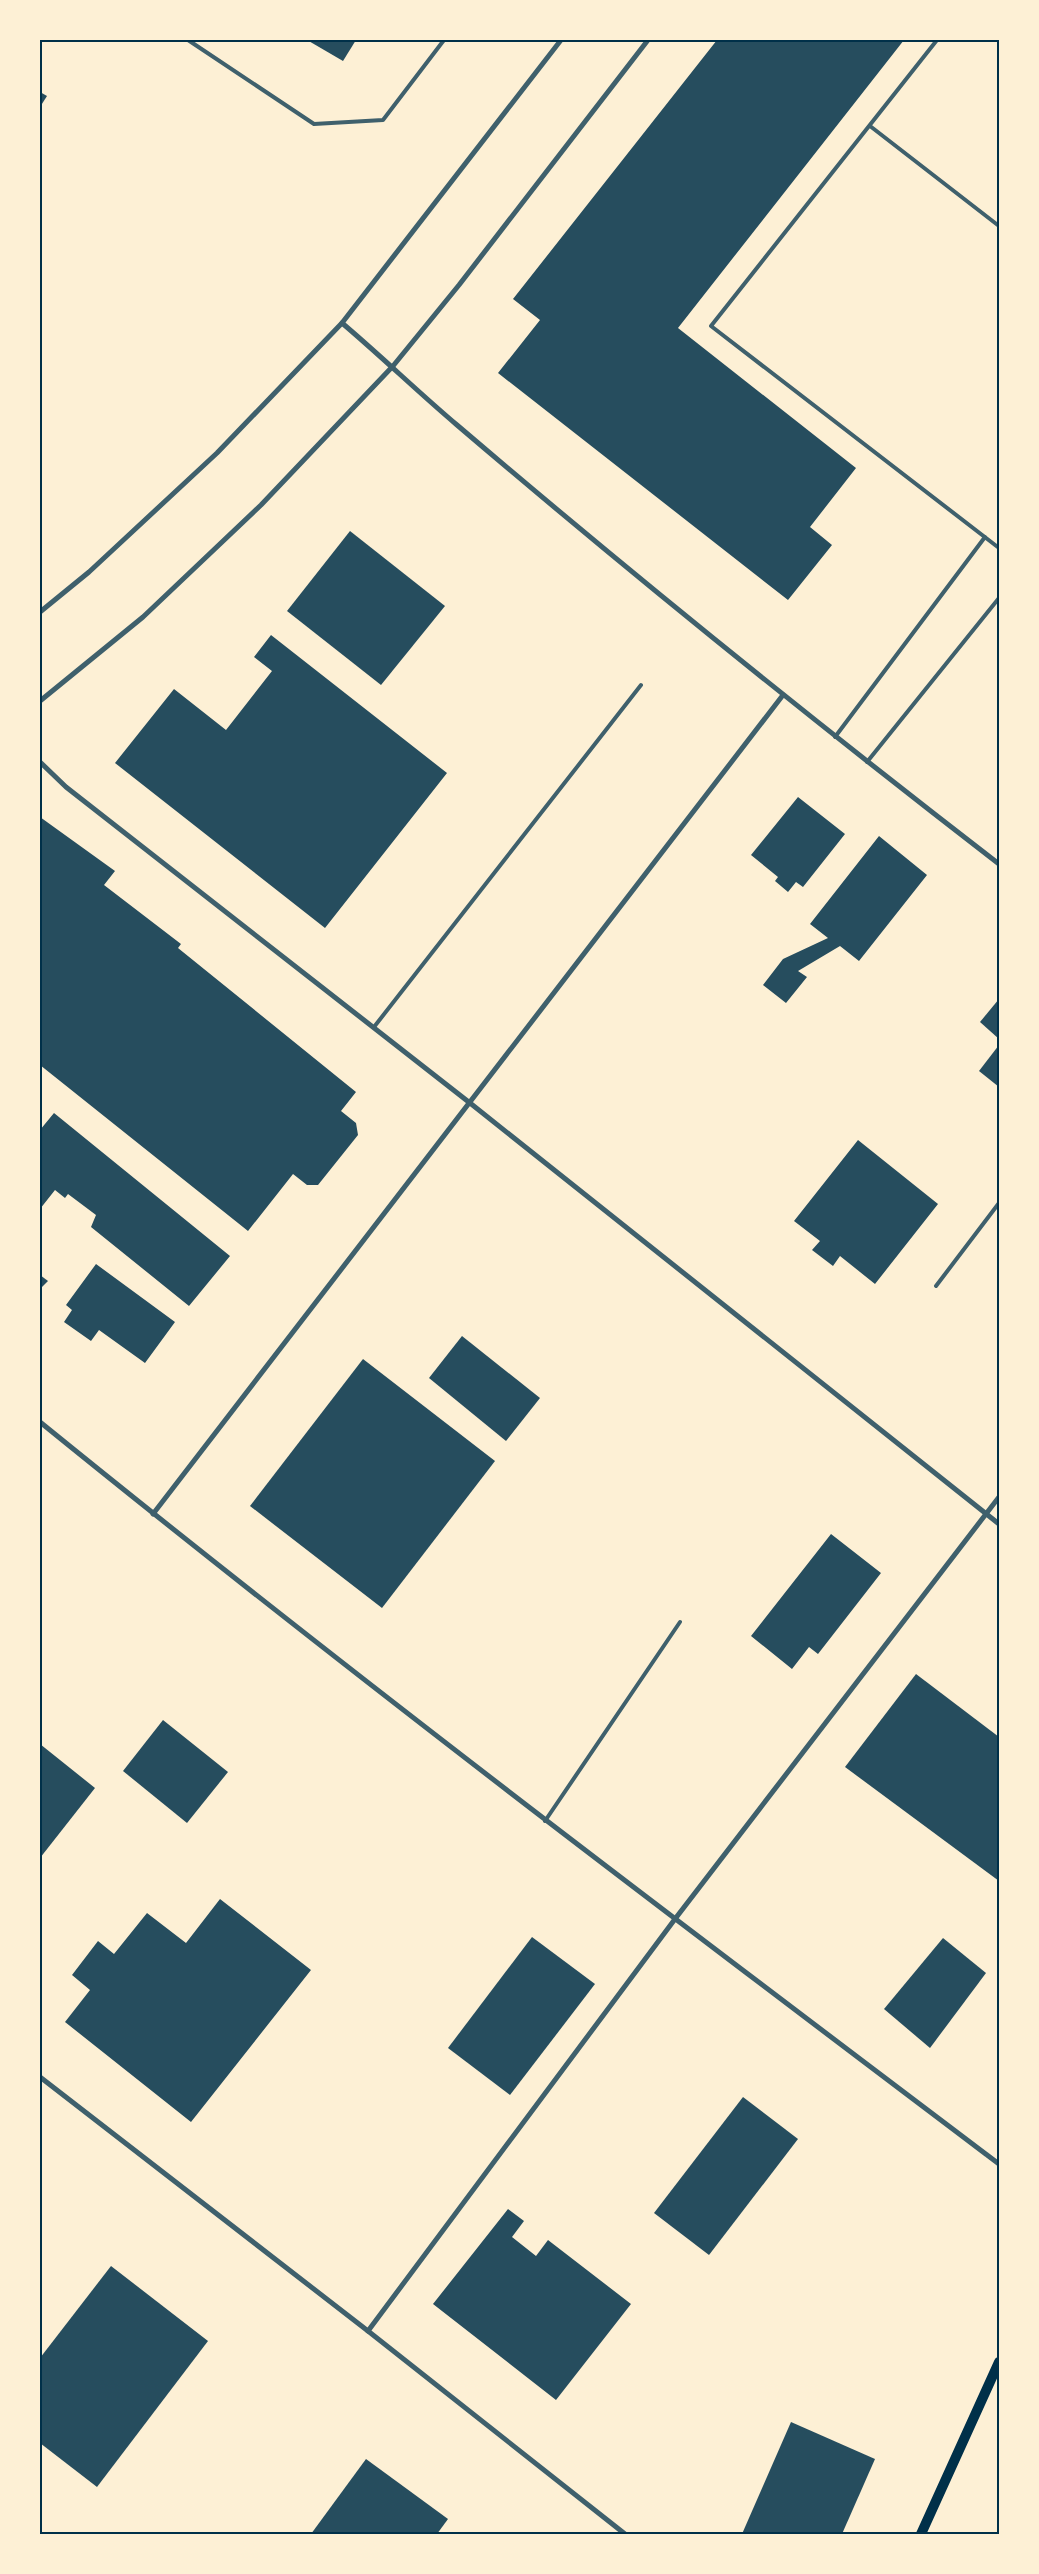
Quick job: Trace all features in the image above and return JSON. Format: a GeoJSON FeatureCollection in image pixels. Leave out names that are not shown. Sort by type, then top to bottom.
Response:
{"type":"FeatureCollection","features":[{"type":"Feature","properties":{"kind":"main road"},"geometry":{"type":"LineString","coordinates":[[921,2534],[999,2362]]}},
{"type":"Feature","properties":{"kind":"street"},"geometry":{"type":"LineString","coordinates":[[40,612],[89,572],[217,453],[342,323],[561,40]]}},
{"type":"Feature","properties":{"kind":"street"},"geometry":{"type":"LineString","coordinates":[[40,701],[142,617],[261,505],[393,366],[459,285],[648,40]]}},
{"type":"Feature","properties":{"kind":"street"},"geometry":{"type":"LineString","coordinates":[[342,323],[393,366],[456,424],[835,737],[999,864]]}},
{"type":"Feature","properties":{"kind":"street"},"geometry":{"type":"LineString","coordinates":[[153,1514],[783,694]]}},
{"type":"Feature","properties":{"kind":"street"},"geometry":{"type":"LineString","coordinates":[[40,762],[66,787],[374,1027],[999,1524]]}},
{"type":"Feature","properties":{"kind":"street"},"geometry":{"type":"LineString","coordinates":[[40,1422],[153,1514],[545,1821],[999,2164]]}},
{"type":"Feature","properties":{"kind":"street"},"geometry":{"type":"LineString","coordinates":[[368,2331],[675,1919],[999,1497]]}},
{"type":"Feature","properties":{"kind":"street"},"geometry":{"type":"LineString","coordinates":[[40,2077],[368,2331],[625,2534]]}},
{"type":"Feature","properties":{"kind":"lane"},"geometry":{"type":"LineString","coordinates":[[188,40],[314,124],[382,120],[444,40]]}},
{"type":"Feature","properties":{"kind":"lane"},"geometry":{"type":"LineString","coordinates":[[937,40],[712,326],[999,548]]}},
{"type":"Feature","properties":{"kind":"lane"},"geometry":{"type":"LineString","coordinates":[[870,126],[999,226]]}},
{"type":"Feature","properties":{"kind":"lane"},"geometry":{"type":"LineString","coordinates":[[835,737],[985,538]]}},
{"type":"Feature","properties":{"kind":"lane"},"geometry":{"type":"LineString","coordinates":[[867,762],[999,598]]}},
{"type":"Feature","properties":{"kind":"lane"},"geometry":{"type":"LineString","coordinates":[[374,1027],[641,685]]}},
{"type":"Feature","properties":{"kind":"lane"},"geometry":{"type":"LineString","coordinates":[[936,1286],[999,1203]]}},
{"type":"Feature","properties":{"kind":"lane"},"geometry":{"type":"LineString","coordinates":[[545,1821],[680,1622]]}},
{"type":"Feature","properties":{"kind":"building"},"geometry":{"type":"Polygon","coordinates":[[[307,40],[356,40],[343,61],[307,40]]]}},
{"type":"Feature","properties":{"kind":"building"},"geometry":{"type":"Polygon","coordinates":[[[717,40],[904,40],[678,328],[856,468],[810,527],[832,545],[788,600],[498,373],[540,320],[513,299],[717,40]]]}},
{"type":"Feature","properties":{"kind":"building"},"geometry":{"type":"Polygon","coordinates":[[[40,92],[47,96],[40,107],[40,92]]]}},
{"type":"Feature","properties":{"kind":"building"},"geometry":{"type":"Polygon","coordinates":[[[350,531],[445,606],[381,685],[287,611],[350,531]]]}},
{"type":"Feature","properties":{"kind":"building"},"geometry":{"type":"Polygon","coordinates":[[[271,635],[447,773],[325,928],[115,763],[174,689],[226,730],[272,671],[254,657],[271,635]]]}},
{"type":"Feature","properties":{"kind":"building"},"geometry":{"type":"Polygon","coordinates":[[[798,797],[845,834],[803,887],[796,882],[788,892],[775,881],[778,877],[751,855],[798,797]]]}},
{"type":"Feature","properties":{"kind":"building"},"geometry":{"type":"Polygon","coordinates":[[[40,817],[115,871],[104,885],[181,944],[178,948],[356,1092],[341,1111],[356,1123],[358,1135],[318,1185],[307,1185],[293,1174],[248,1231],[40,1065],[40,817]]]}},
{"type":"Feature","properties":{"kind":"building"},"geometry":{"type":"Polygon","coordinates":[[[879,836],[927,875],[859,961],[840,946],[798,971],[807,977],[786,1003],[763,985],[783,959],[828,938],[810,924],[879,836]]]}},
{"type":"Feature","properties":{"kind":"building"},"geometry":{"type":"Polygon","coordinates":[[[999,999],[999,1039],[980,1022],[999,999]]]}},
{"type":"Feature","properties":{"kind":"building"},"geometry":{"type":"Polygon","coordinates":[[[999,1045],[999,1087],[979,1071],[999,1045]]]}},
{"type":"Feature","properties":{"kind":"building"},"geometry":{"type":"Polygon","coordinates":[[[54,1113],[230,1256],[189,1306],[91,1227],[96,1215],[68,1194],[65,1198],[55,1190],[40,1209],[40,1130],[54,1113]]]}},
{"type":"Feature","properties":{"kind":"building"},"geometry":{"type":"Polygon","coordinates":[[[858,1140],[938,1204],[875,1284],[840,1256],[833,1266],[812,1250],[820,1241],[794,1221],[858,1140]]]}},
{"type":"Feature","properties":{"kind":"building"},"geometry":{"type":"Polygon","coordinates":[[[96,1264],[175,1322],[145,1363],[99,1330],[91,1341],[64,1322],[72,1310],[66,1305],[96,1264]]]}},
{"type":"Feature","properties":{"kind":"building"},"geometry":{"type":"Polygon","coordinates":[[[40,1275],[48,1281],[40,1289],[40,1275]]]}},
{"type":"Feature","properties":{"kind":"building"},"geometry":{"type":"Polygon","coordinates":[[[462,1336],[540,1398],[506,1441],[429,1378],[462,1336]]]}},
{"type":"Feature","properties":{"kind":"building"},"geometry":{"type":"Polygon","coordinates":[[[363,1359],[495,1461],[382,1608],[250,1506],[363,1359]]]}},
{"type":"Feature","properties":{"kind":"building"},"geometry":{"type":"Polygon","coordinates":[[[831,1534],[881,1573],[818,1654],[809,1647],[792,1669],[751,1636],[831,1534]]]}},
{"type":"Feature","properties":{"kind":"building"},"geometry":{"type":"Polygon","coordinates":[[[916,1674],[999,1737],[999,1881],[845,1767],[916,1674]]]}},
{"type":"Feature","properties":{"kind":"building"},"geometry":{"type":"Polygon","coordinates":[[[163,1720],[228,1772],[187,1823],[123,1771],[163,1720]]]}},
{"type":"Feature","properties":{"kind":"building"},"geometry":{"type":"Polygon","coordinates":[[[40,1744],[95,1788],[40,1858],[40,1744]]]}},
{"type":"Feature","properties":{"kind":"building"},"geometry":{"type":"Polygon","coordinates":[[[220,1899],[311,1970],[191,2122],[65,2022],[90,1990],[72,1975],[98,1941],[114,1954],[147,1913],[186,1943],[220,1899]]]}},
{"type":"Feature","properties":{"kind":"building"},"geometry":{"type":"Polygon","coordinates":[[[532,1937],[595,1984],[510,2095],[448,2048],[532,1937]]]}},
{"type":"Feature","properties":{"kind":"building"},"geometry":{"type":"Polygon","coordinates":[[[943,1938],[986,1973],[930,2048],[884,2009],[943,1938]]]}},
{"type":"Feature","properties":{"kind":"building"},"geometry":{"type":"Polygon","coordinates":[[[743,2097],[798,2139],[709,2255],[654,2213],[743,2097]]]}},
{"type":"Feature","properties":{"kind":"building"},"geometry":{"type":"Polygon","coordinates":[[[508,2209],[524,2221],[512,2237],[536,2256],[548,2240],[631,2304],[556,2400],[433,2304],[508,2209]]]}},
{"type":"Feature","properties":{"kind":"building"},"geometry":{"type":"Polygon","coordinates":[[[111,2266],[208,2341],[97,2487],[40,2443],[40,2358],[111,2266]]]}},
{"type":"Feature","properties":{"kind":"building"},"geometry":{"type":"Polygon","coordinates":[[[791,2422],[875,2459],[842,2534],[742,2534],[791,2422]]]}},
{"type":"Feature","properties":{"kind":"building"},"geometry":{"type":"Polygon","coordinates":[[[366,2459],[448,2519],[437,2534],[311,2534],[366,2459]]]}}]}
